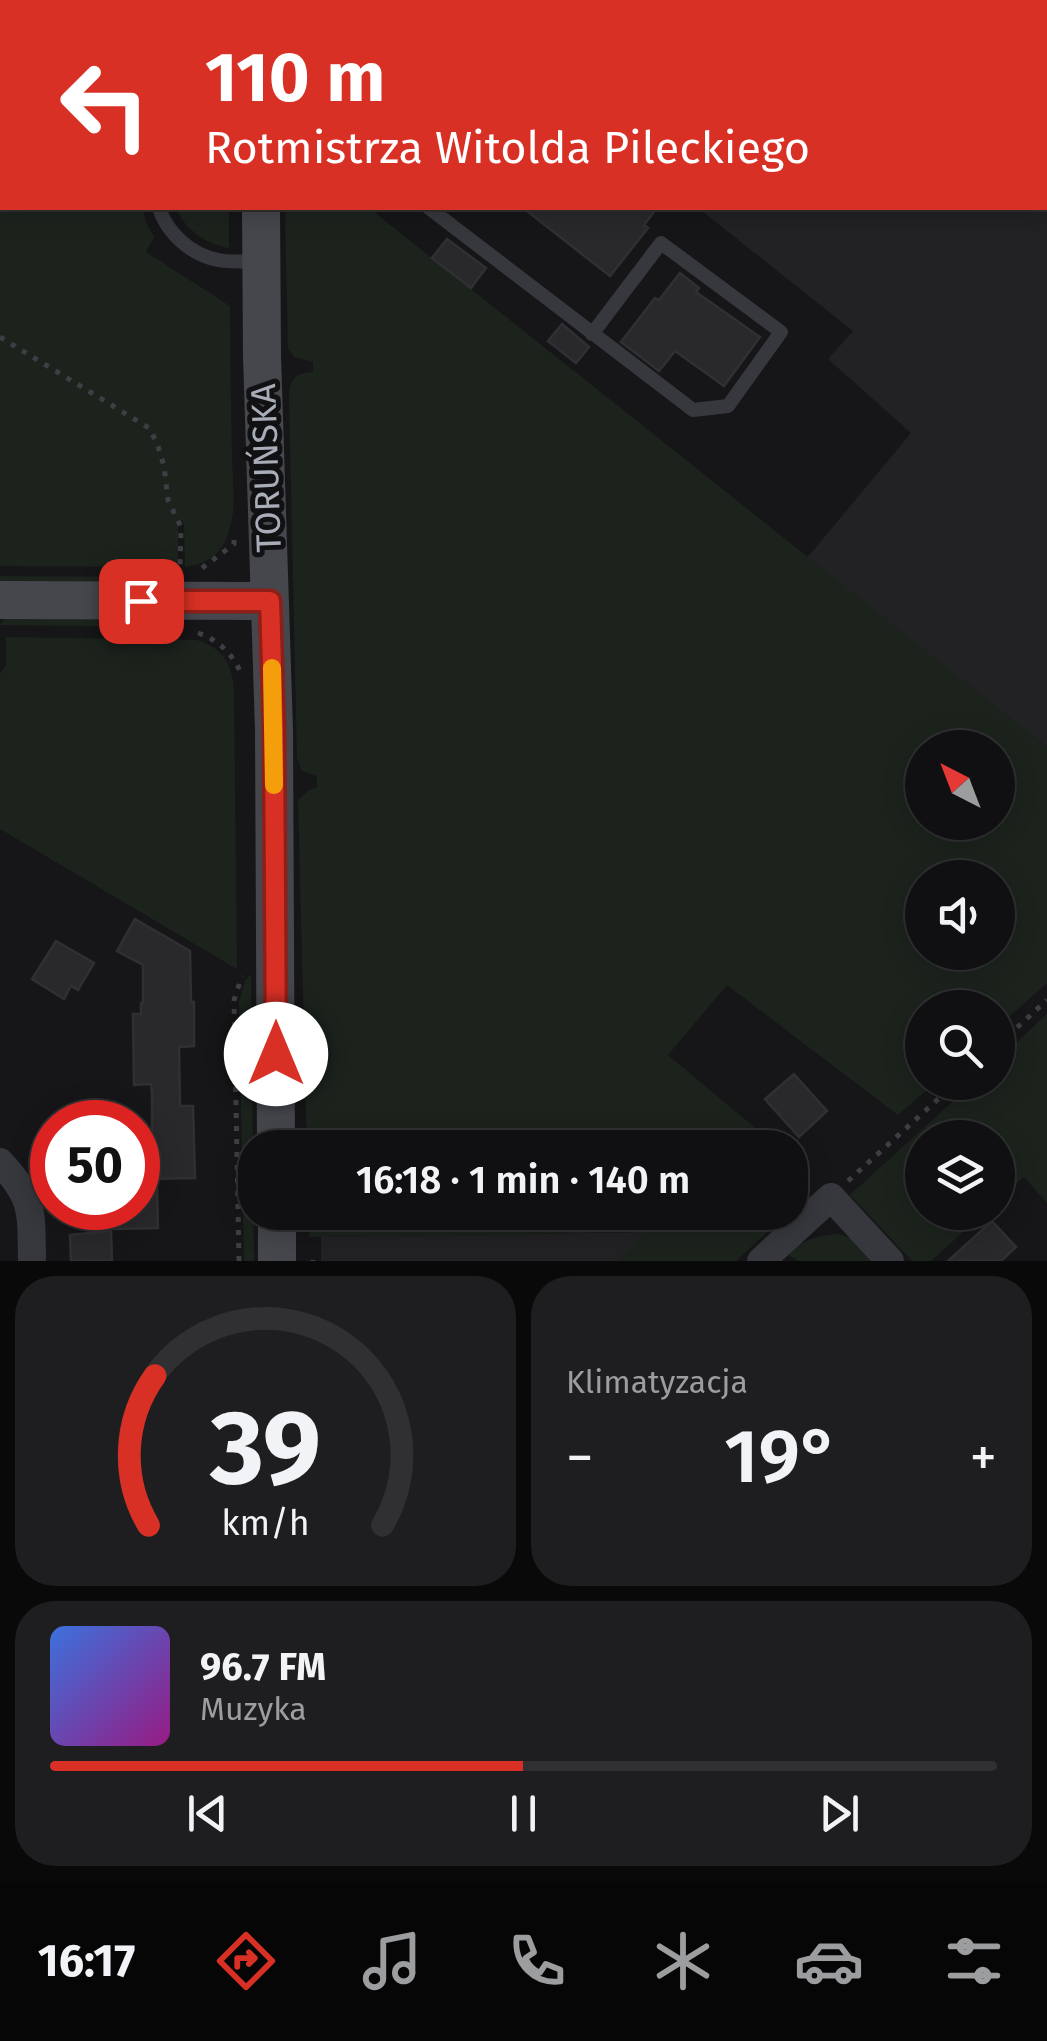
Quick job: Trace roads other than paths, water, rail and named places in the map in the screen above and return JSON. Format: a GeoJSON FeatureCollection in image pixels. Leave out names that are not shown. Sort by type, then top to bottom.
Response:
{"type":"FeatureCollection","features":[{"type":"Feature","properties":{"kind":"main road","name":"TORUŃSKA"},"geometry":{"type":"LineString","coordinates":[[260,210],[274,730],[276,1130]]}},
{"type":"Feature","properties":{"kind":"main road"},"geometry":{"type":"LineString","coordinates":[[0,600],[270,601]]}},
{"type":"Feature","properties":{"kind":"main road"},"geometry":{"type":"LineString","coordinates":[[276,1230],[277,1261]]}},
{"type":"Feature","properties":{"kind":"street"},"geometry":{"type":"LineString","coordinates":[[2,1168],[26,1194],[31,1211],[32,1261]]}},
{"type":"Feature","properties":{"kind":"street"},"geometry":{"type":"LineString","coordinates":[[760,1261],[831,1197],[890,1261]]}},
{"type":"Feature","properties":{"kind":"lane"},"geometry":{"type":"LineString","coordinates":[[160,210],[169,230],[196,251],[217,260],[261,261]]}},
{"type":"Feature","properties":{"kind":"lane"},"geometry":{"type":"LineString","coordinates":[[432,210],[592,334],[693,410],[728,406],[781,332],[660,243],[592,334]]}}]}
